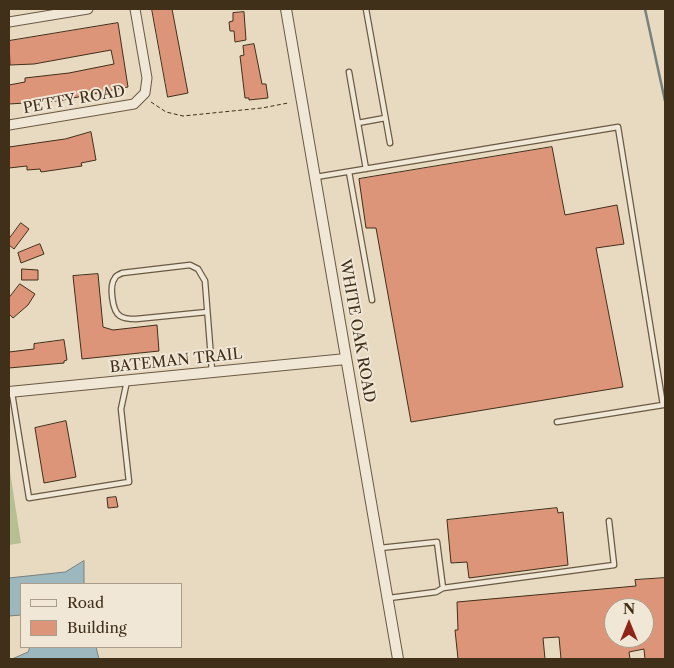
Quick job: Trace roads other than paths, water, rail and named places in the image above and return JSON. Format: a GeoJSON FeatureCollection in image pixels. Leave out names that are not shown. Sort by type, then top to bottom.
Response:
{"type":"FeatureCollection","features":[{"type":"Feature","properties":{"kind":"street"},"geometry":{"type":"LineString","coordinates":[[9,22],[88,9]]}},
{"type":"Feature","properties":{"kind":"street","name":"PETTY ROAD"},"geometry":{"type":"LineString","coordinates":[[9,125],[134,104],[145,93],[147,78],[135,9]]}},
{"type":"Feature","properties":{"kind":"street","name":"WHITE OAK ROAD"},"geometry":{"type":"LineString","coordinates":[[286,9],[398,659]]}},
{"type":"Feature","properties":{"kind":"street","name":"BATEMAN TRAIL"},"geometry":{"type":"LineString","coordinates":[[10,392],[346,359]]}},
{"type":"Feature","properties":{"kind":"lane"},"geometry":{"type":"LineString","coordinates":[[366,9],[390,143]]}},
{"type":"Feature","properties":{"kind":"lane"},"geometry":{"type":"LineString","coordinates":[[349,72],[366,169]]}},
{"type":"Feature","properties":{"kind":"lane"},"geometry":{"type":"LineString","coordinates":[[358,123],[385,118]]}},
{"type":"Feature","properties":{"kind":"lane"},"geometry":{"type":"LineString","coordinates":[[315,177],[618,127],[662,405],[557,422]]}},
{"type":"Feature","properties":{"kind":"lane"},"geometry":{"type":"LineString","coordinates":[[349,172],[372,300]]}},
{"type":"Feature","properties":{"kind":"lane"},"geometry":{"type":"LineString","coordinates":[[207,312],[136,319],[125,318],[119,316],[115,310],[112,285],[115,278],[122,273],[190,265],[198,269],[205,281],[212,372]]}},
{"type":"Feature","properties":{"kind":"lane"},"geometry":{"type":"LineString","coordinates":[[10,392],[30,498],[129,482],[121,409],[127,381]]}},
{"type":"Feature","properties":{"kind":"lane"},"geometry":{"type":"LineString","coordinates":[[387,598],[436,592],[443,588],[614,565],[609,522]]}},
{"type":"Feature","properties":{"kind":"lane"},"geometry":{"type":"LineString","coordinates":[[379,548],[437,542],[443,588]]}},
{"type":"Feature","properties":{"kind":"water"},"geometry":{"type":"Polygon","coordinates":[[[84,561],[84,583],[20,583],[20,615],[9,616],[9,578],[65,572],[84,561]]]}},
{"type":"Feature","properties":{"kind":"water"},"geometry":{"type":"Polygon","coordinates":[[[30,648],[96,648],[99,659],[12,659],[28,652],[30,648]]]}},
{"type":"Feature","properties":{"kind":"waterway"},"geometry":{"type":"LineString","coordinates":[[645,9],[665,101]]}}]}
